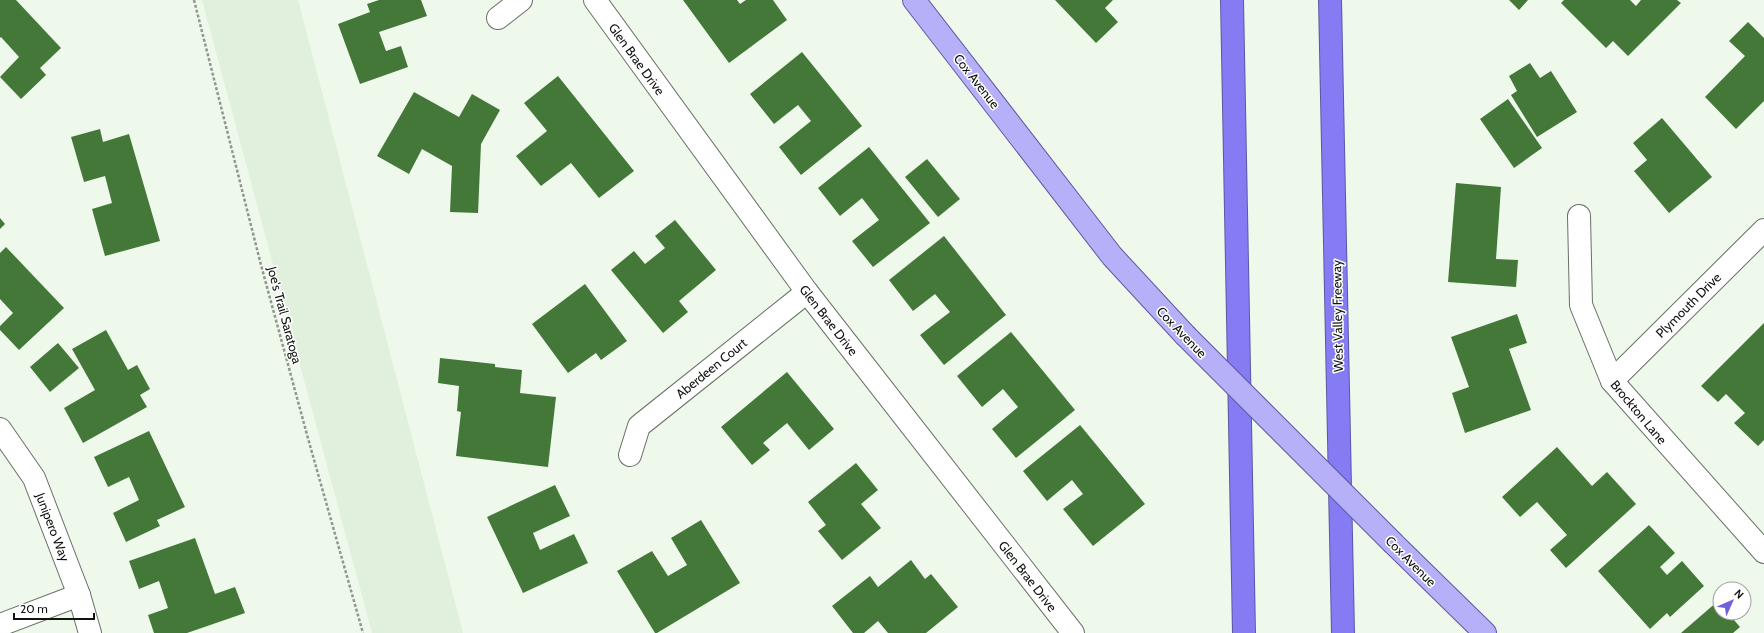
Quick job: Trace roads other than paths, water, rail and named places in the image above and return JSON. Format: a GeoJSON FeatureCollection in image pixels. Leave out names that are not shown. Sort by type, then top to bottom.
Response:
{"type":"FeatureCollection","features":[{"type":"Feature","properties":{"kind":"highway"},"geometry":{"type":"LineString","coordinates":[[1232,0],[1244,633]]}},
{"type":"Feature","properties":{"kind":"highway","name":"West Valley Freeway"},"geometry":{"type":"LineString","coordinates":[[1330,0],[1343,633]]}},
{"type":"Feature","properties":{"kind":"main road","name":"Cox Avenue"},"geometry":{"type":"LineString","coordinates":[[914,0],[1108,250],[1185,335],[1485,633]]}},
{"type":"Feature","properties":{"kind":"street"},"geometry":{"type":"LineString","coordinates":[[498,18],[521,0]]}},
{"type":"Feature","properties":{"kind":"street","name":"Glen Brae Drive"},"geometry":{"type":"LineString","coordinates":[[595,0],[807,292],[1073,633]]}},
{"type":"Feature","properties":{"kind":"street","name":"Brockton Lane"},"geometry":{"type":"LineString","coordinates":[[1578,216],[1582,304],[1612,381],[1764,552]]}},
{"type":"Feature","properties":{"kind":"street","name":"Plymouth Drive"},"geometry":{"type":"LineString","coordinates":[[1612,381],[1764,230]]}},
{"type":"Feature","properties":{"kind":"street","name":"Aberdeen Court"},"geometry":{"type":"LineString","coordinates":[[630,455],[639,426],[807,292]]}},
{"type":"Feature","properties":{"kind":"street","name":"Junipero Way"},"geometry":{"type":"LineString","coordinates":[[0,429],[34,478],[79,595],[90,633]]}},
{"type":"Feature","properties":{"kind":"street"},"geometry":{"type":"LineString","coordinates":[[0,625],[79,595]]}}]}
